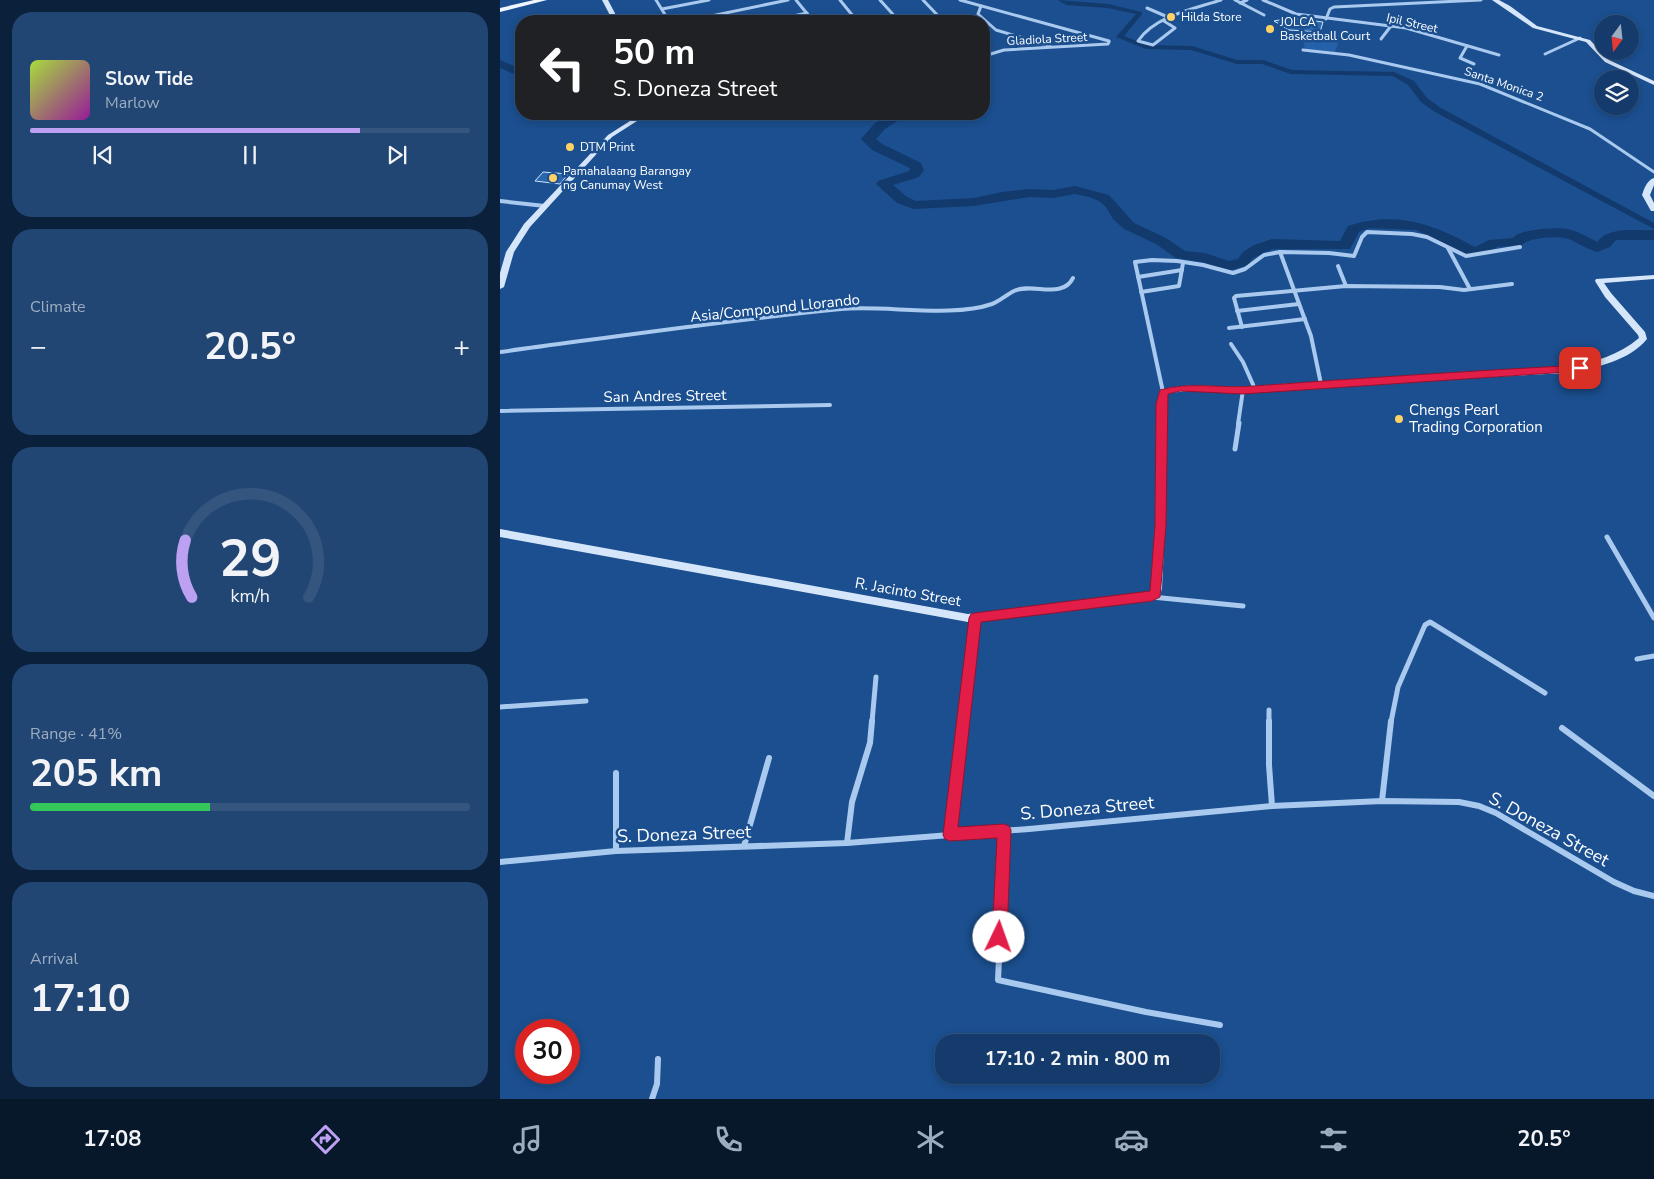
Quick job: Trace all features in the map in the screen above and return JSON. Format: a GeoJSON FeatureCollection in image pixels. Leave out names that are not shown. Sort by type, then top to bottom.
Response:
{"type":"FeatureCollection","features":[{"type":"Feature","properties":{"kind":"main road"},"geometry":{"type":"LineString","coordinates":[[500,10],[543,0]]}},
{"type":"Feature","properties":{"kind":"street"},"geometry":{"type":"LineString","coordinates":[[606,0],[613,15]]}},
{"type":"Feature","properties":{"kind":"street"},"geometry":{"type":"LineString","coordinates":[[656,0],[666,15]]}},
{"type":"Feature","properties":{"kind":"street"},"geometry":{"type":"LineString","coordinates":[[662,9],[709,0]]}},
{"type":"Feature","properties":{"kind":"street"},"geometry":{"type":"LineString","coordinates":[[716,15],[788,0]]}},
{"type":"Feature","properties":{"kind":"street"},"geometry":{"type":"LineString","coordinates":[[796,0],[807,13],[798,15]]}},
{"type":"Feature","properties":{"kind":"street"},"geometry":{"type":"LineString","coordinates":[[840,0],[852,15]]}},
{"type":"Feature","properties":{"kind":"street"},"geometry":{"type":"LineString","coordinates":[[880,0],[894,15]]}},
{"type":"Feature","properties":{"kind":"street"},"geometry":{"type":"LineString","coordinates":[[923,0],[937,15]]}},
{"type":"Feature","properties":{"kind":"street"},"geometry":{"type":"LineString","coordinates":[[960,0],[981,6],[978,10],[979,15]]}},
{"type":"Feature","properties":{"kind":"street"},"geometry":{"type":"LineString","coordinates":[[1164,21],[1176,28],[1153,45],[1138,41],[1151,27],[1164,21],[1171,18],[1221,0]]}},
{"type":"Feature","properties":{"kind":"street"},"geometry":{"type":"LineString","coordinates":[[1235,0],[1264,14]]}},
{"type":"Feature","properties":{"kind":"street"},"geometry":{"type":"LineString","coordinates":[[1240,3],[1247,0]]}},
{"type":"Feature","properties":{"kind":"street","name":"Ipil Street"},"geometry":{"type":"LineString","coordinates":[[1262,0],[1296,14],[1414,30],[1499,54]]}},
{"type":"Feature","properties":{"kind":"street"},"geometry":{"type":"LineString","coordinates":[[1326,18],[1330,9],[1334,6],[1481,0]]}},
{"type":"Feature","properties":{"kind":"street"},"geometry":{"type":"LineString","coordinates":[[1495,0],[1535,27],[1580,38],[1592,43],[1607,61],[1654,83]]}},
{"type":"Feature","properties":{"kind":"street","name":"Gladiola Street"},"geometry":{"type":"LineString","coordinates":[[981,6],[1109,41],[1108,44],[1004,50],[990,54]]}},
{"type":"Feature","properties":{"kind":"street"},"geometry":{"type":"LineString","coordinates":[[1147,8],[1171,18]]}},
{"type":"Feature","properties":{"kind":"street"},"geometry":{"type":"LineString","coordinates":[[990,25],[996,30],[1056,48]]}},
{"type":"Feature","properties":{"kind":"street"},"geometry":{"type":"LineString","coordinates":[[1381,40],[1391,26]]}},
{"type":"Feature","properties":{"kind":"street"},"geometry":{"type":"LineString","coordinates":[[1545,54],[1580,38]]}},
{"type":"Feature","properties":{"kind":"street"},"geometry":{"type":"LineString","coordinates":[[1467,46],[1460,58],[1474,64]]}},
{"type":"Feature","properties":{"kind":"street","name":"Santa Monica 2"},"geometry":{"type":"LineString","coordinates":[[1303,50],[1348,55],[1480,84],[1590,129],[1654,172]]}},
{"type":"Feature","properties":{"kind":"street"},"geometry":{"type":"LineString","coordinates":[[500,287],[510,252],[516,240],[610,136],[635,120]]}},
{"type":"Feature","properties":{"kind":"street"},"geometry":{"type":"LineString","coordinates":[[1654,180],[1648,188],[1646,195],[1654,209]]}},
{"type":"Feature","properties":{"kind":"street"},"geometry":{"type":"LineString","coordinates":[[500,201],[545,206]]}},
{"type":"Feature","properties":{"kind":"street"},"geometry":{"type":"LineString","coordinates":[[1152,597],[1156,593],[1158,579],[1161,404],[1163,392],[1135,262],[1157,258],[1234,273],[1246,268],[1260,256],[1269,252],[1329,253],[1354,256],[1357,252],[1360,238],[1367,232],[1419,235],[1466,256],[1520,248]]}},
{"type":"Feature","properties":{"kind":"street"},"geometry":{"type":"LineString","coordinates":[[1448,247],[1470,289]]}},
{"type":"Feature","properties":{"kind":"street"},"geometry":{"type":"LineString","coordinates":[[1280,252],[1311,336],[1321,384]]}},
{"type":"Feature","properties":{"kind":"street"},"geometry":{"type":"LineString","coordinates":[[1141,292],[1179,286],[1183,263]]}},
{"type":"Feature","properties":{"kind":"street"},"geometry":{"type":"LineString","coordinates":[[1338,266],[1346,286]]}},
{"type":"Feature","properties":{"kind":"street"},"geometry":{"type":"LineString","coordinates":[[1138,276],[1182,270]]}},
{"type":"Feature","properties":{"kind":"street"},"geometry":{"type":"LineString","coordinates":[[1163,392],[1180,388],[1255,390],[1321,384],[1570,370],[1597,365],[1621,353],[1642,339],[1642,334],[1608,295],[1599,281],[1653,277]]}},
{"type":"Feature","properties":{"kind":"street","name":"Asia/Compound Llorando"},"geometry":{"type":"LineString","coordinates":[[500,352],[844,309],[962,309],[986,306],[999,302],[1010,293],[1021,288],[1054,289],[1066,287],[1072,282],[1073,278]]}},
{"type":"Feature","properties":{"kind":"street"},"geometry":{"type":"LineString","coordinates":[[1242,326],[1234,298],[1236,296],[1346,286],[1470,289],[1512,284]]}},
{"type":"Feature","properties":{"kind":"street"},"geometry":{"type":"LineString","coordinates":[[1237,311],[1299,304]]}},
{"type":"Feature","properties":{"kind":"street"},"geometry":{"type":"LineString","coordinates":[[1229,328],[1305,319]]}},
{"type":"Feature","properties":{"kind":"street"},"geometry":{"type":"LineString","coordinates":[[1231,344],[1243,362],[1255,390]]}},
{"type":"Feature","properties":{"kind":"street"},"geometry":{"type":"LineString","coordinates":[[1235,449],[1243,390]]}},
{"type":"Feature","properties":{"kind":"street","name":"San Andres Street"},"geometry":{"type":"LineString","coordinates":[[500,411],[830,405]]}},
{"type":"Feature","properties":{"kind":"street","name":"R. Jacinto Street"},"geometry":{"type":"LineString","coordinates":[[500,533],[975,618],[1152,597]]}},
{"type":"Feature","properties":{"kind":"street"},"geometry":{"type":"LineString","coordinates":[[1606,537],[1654,618]]}},
{"type":"Feature","properties":{"kind":"street"},"geometry":{"type":"LineString","coordinates":[[1152,597],[1243,606]]}},
{"type":"Feature","properties":{"kind":"street"},"geometry":{"type":"LineString","coordinates":[[950,835],[975,618]]}},
{"type":"Feature","properties":{"kind":"street"},"geometry":{"type":"LineString","coordinates":[[1382,801],[1392,710],[1398,686],[1425,625],[1430,622],[1438,625],[1545,693]]}},
{"type":"Feature","properties":{"kind":"street"},"geometry":{"type":"LineString","coordinates":[[1637,660],[1654,656]]}},
{"type":"Feature","properties":{"kind":"street"},"geometry":{"type":"LineString","coordinates":[[847,843],[852,802],[870,743],[876,677]]}},
{"type":"Feature","properties":{"kind":"street"},"geometry":{"type":"LineString","coordinates":[[500,707],[586,701]]}},
{"type":"Feature","properties":{"kind":"street"},"geometry":{"type":"LineString","coordinates":[[1269,710],[1268,747],[1272,806]]}},
{"type":"Feature","properties":{"kind":"street"},"geometry":{"type":"LineString","coordinates":[[1562,728],[1654,796]]}},
{"type":"Feature","properties":{"kind":"street"},"geometry":{"type":"LineString","coordinates":[[744,846],[770,758]]}},
{"type":"Feature","properties":{"kind":"street"},"geometry":{"type":"LineString","coordinates":[[616,773],[616,851]]}},
{"type":"Feature","properties":{"kind":"street","name":"S. Doneza Street"},"geometry":{"type":"LineString","coordinates":[[500,862],[616,851],[847,843],[1272,806],[1382,801],[1459,802],[1479,806],[1496,813],[1614,882],[1634,891],[1654,896]]}},
{"type":"Feature","properties":{"kind":"street"},"geometry":{"type":"LineString","coordinates":[[1004,830],[998,980],[1146,1012],[1220,1025]]}},
{"type":"Feature","properties":{"kind":"street"},"geometry":{"type":"LineString","coordinates":[[652,1099],[657,1084],[658,1060]]}},
{"type":"Feature","properties":{"kind":"shaded area"},"geometry":{"type":"Polygon","coordinates":[[[1321,32],[1341,34],[1335,52],[1305,49],[1301,33],[1320,35],[1321,32]]]}},
{"type":"Feature","properties":{"kind":"building"},"geometry":{"type":"Polygon","coordinates":[[[1289,18],[1323,22],[1320,32],[1289,30],[1274,21],[1289,18]]]}},
{"type":"Feature","properties":{"kind":"building","name":"Pamahalaang Barangay ng Canumay West"},"geometry":{"type":"Polygon","coordinates":[[[543,172],[568,174],[560,184],[535,181],[543,172]]]}},
{"type":"Feature","properties":{"kind":"waterway"},"geometry":{"type":"LineString","coordinates":[[1061,0],[1066,3],[1108,6],[1140,13],[1119,37],[1146,47],[1192,48],[1237,62],[1263,62],[1291,72],[1394,74],[1411,83],[1424,100],[1438,110],[1654,226]]}},
{"type":"Feature","properties":{"kind":"waterway"},"geometry":{"type":"LineString","coordinates":[[500,64],[515,70]]}},
{"type":"Feature","properties":{"kind":"waterway"},"geometry":{"type":"LineString","coordinates":[[890,120],[880,126],[868,139],[877,147],[916,166],[917,170],[914,174],[883,184],[902,200],[914,205],[974,202],[1002,196],[1029,193],[1053,194],[1075,190],[1104,198],[1112,205],[1118,216],[1129,226],[1161,241],[1181,255],[1205,258],[1228,266],[1243,262],[1248,255],[1259,248],[1272,244],[1345,246],[1353,229],[1368,224],[1418,226],[1446,237],[1473,252],[1481,251],[1494,243],[1517,242],[1520,238],[1529,235],[1566,233],[1597,247],[1605,244],[1607,239],[1614,236],[1654,235]]}},
{"type":"Feature","properties":{"kind":"place","name":"Hilda Store"},"geometry":{"type":"Point","coordinates":[1171,17]}},
{"type":"Feature","properties":{"kind":"place","name":"JOLCA Basketball Court"},"geometry":{"type":"Point","coordinates":[1270,29]}},
{"type":"Feature","properties":{"kind":"place","name":"DTM Print"},"geometry":{"type":"Point","coordinates":[570,147]}},
{"type":"Feature","properties":{"kind":"place","name":"Pamahalaang Barangay ng Canumay West"},"geometry":{"type":"Point","coordinates":[553,178]}},
{"type":"Feature","properties":{"kind":"place","name":"Chengs Pearl Trading Corporation"},"geometry":{"type":"Point","coordinates":[1399,419]}},
{"type":"Feature","properties":{"kind":"route"},"geometry":{"type":"LineString","coordinates":[[999,937],[1004,830],[950,835],[975,618],[1152,597],[1156,593],[1160,525],[1161,404],[1163,392],[1180,388],[1243,390],[1372,380],[1580,368]]}}]}
